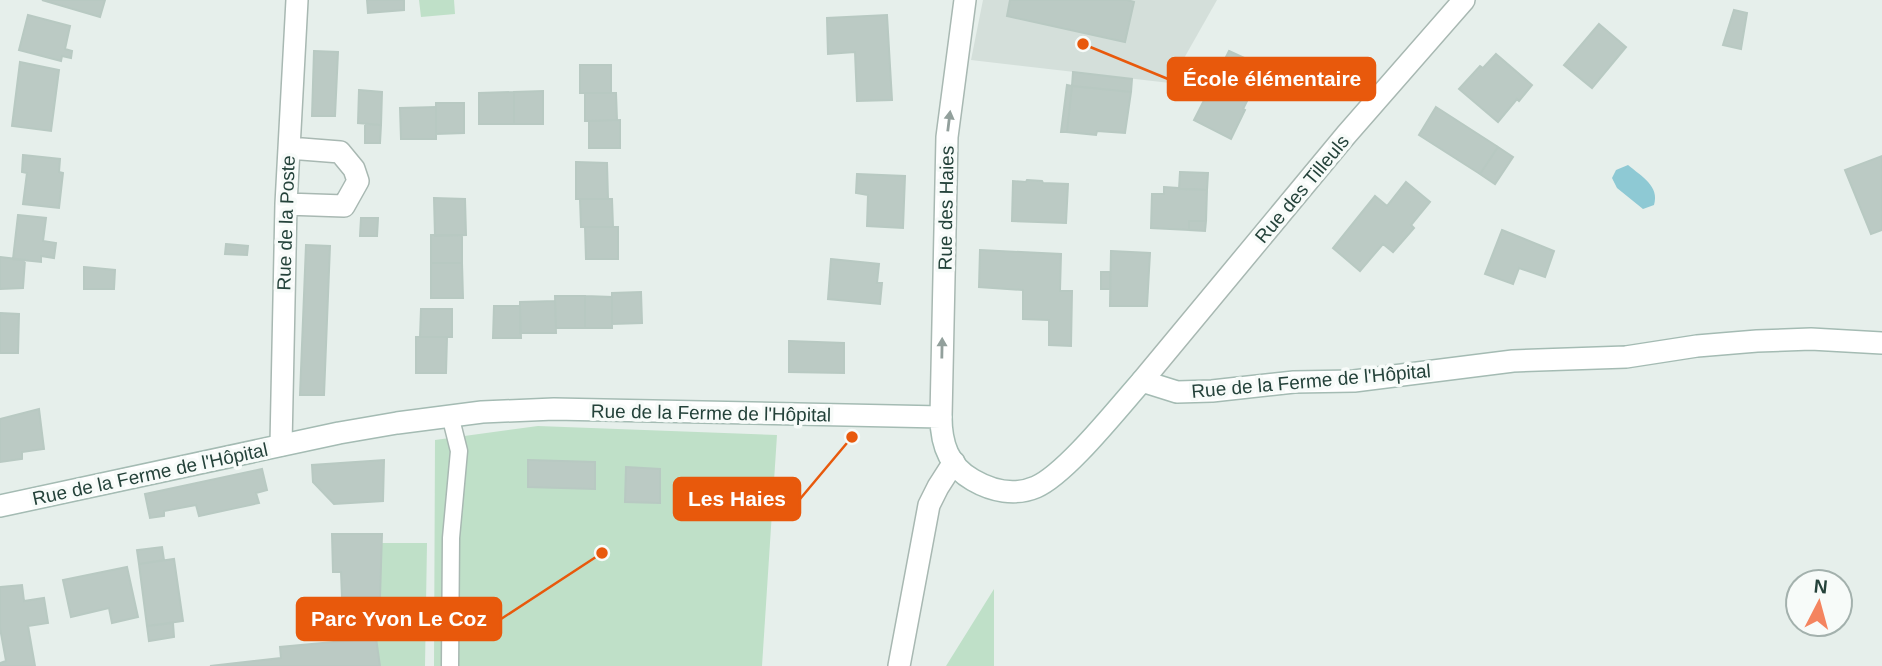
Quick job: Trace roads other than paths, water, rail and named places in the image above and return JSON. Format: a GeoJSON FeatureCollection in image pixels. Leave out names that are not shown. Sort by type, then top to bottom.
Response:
{"type":"FeatureCollection","features":[{"type":"Feature","properties":{"kind":"street","name":"Rue de la Poste"},"geometry":{"type":"LineString","coordinates":[[281,445],[286,204],[297,0]]}},
{"type":"Feature","properties":{"kind":"street","name":"Rue des Haies"},"geometry":{"type":"LineString","coordinates":[[941,416],[947,137],[965,0]]}},
{"type":"Feature","properties":{"kind":"street","name":"Rue des Tilleuls"},"geometry":{"type":"LineString","coordinates":[[1142,381],[1346,135],[1464,0]]}},
{"type":"Feature","properties":{"kind":"street"},"geometry":{"type":"LineString","coordinates":[[286,204],[344,206],[358,181],[354,169],[340,152],[289,148]]}},
{"type":"Feature","properties":{"kind":"street","name":"Rue de la Ferme de l'Hôpital"},"geometry":{"type":"LineString","coordinates":[[1142,381],[1177,391],[1212,391],[1294,382],[1353,381],[1513,361],[1626,357],[1697,346],[1757,341],[1811,339],[1882,343]]}},
{"type":"Feature","properties":{"kind":"street"},"geometry":{"type":"LineString","coordinates":[[941,416],[944,448],[954,462],[971,479],[993,489],[1012,492],[1034,488],[1054,477],[1142,381]]}},
{"type":"Feature","properties":{"kind":"street","name":"Rue de la Ferme de l'Hôpital"},"geometry":{"type":"LineString","coordinates":[[0,506],[281,445],[450,415],[554,409],[941,416]]}},
{"type":"Feature","properties":{"kind":"street"},"geometry":{"type":"LineString","coordinates":[[899,666],[929,505],[954,462]]}},
{"type":"Feature","properties":{"kind":"lane"},"geometry":{"type":"LineString","coordinates":[[450,415],[459,451],[451,538],[450,666]]}},
{"type":"Feature","properties":{"kind":"water"},"geometry":{"type":"Polygon","coordinates":[[[1628,165],[1652,187],[1654,205],[1643,209],[1617,188],[1612,178],[1616,170],[1628,165]]]}},
{"type":"Feature","properties":{"kind":"place","name":"École élémentaire"},"geometry":{"type":"Point","coordinates":[1083,44]}},
{"type":"Feature","properties":{"kind":"place","name":"Les Haies"},"geometry":{"type":"Point","coordinates":[852,437]}},
{"type":"Feature","properties":{"kind":"place","name":"Parc Yvon Le Coz"},"geometry":{"type":"Point","coordinates":[602,553]}}]}
